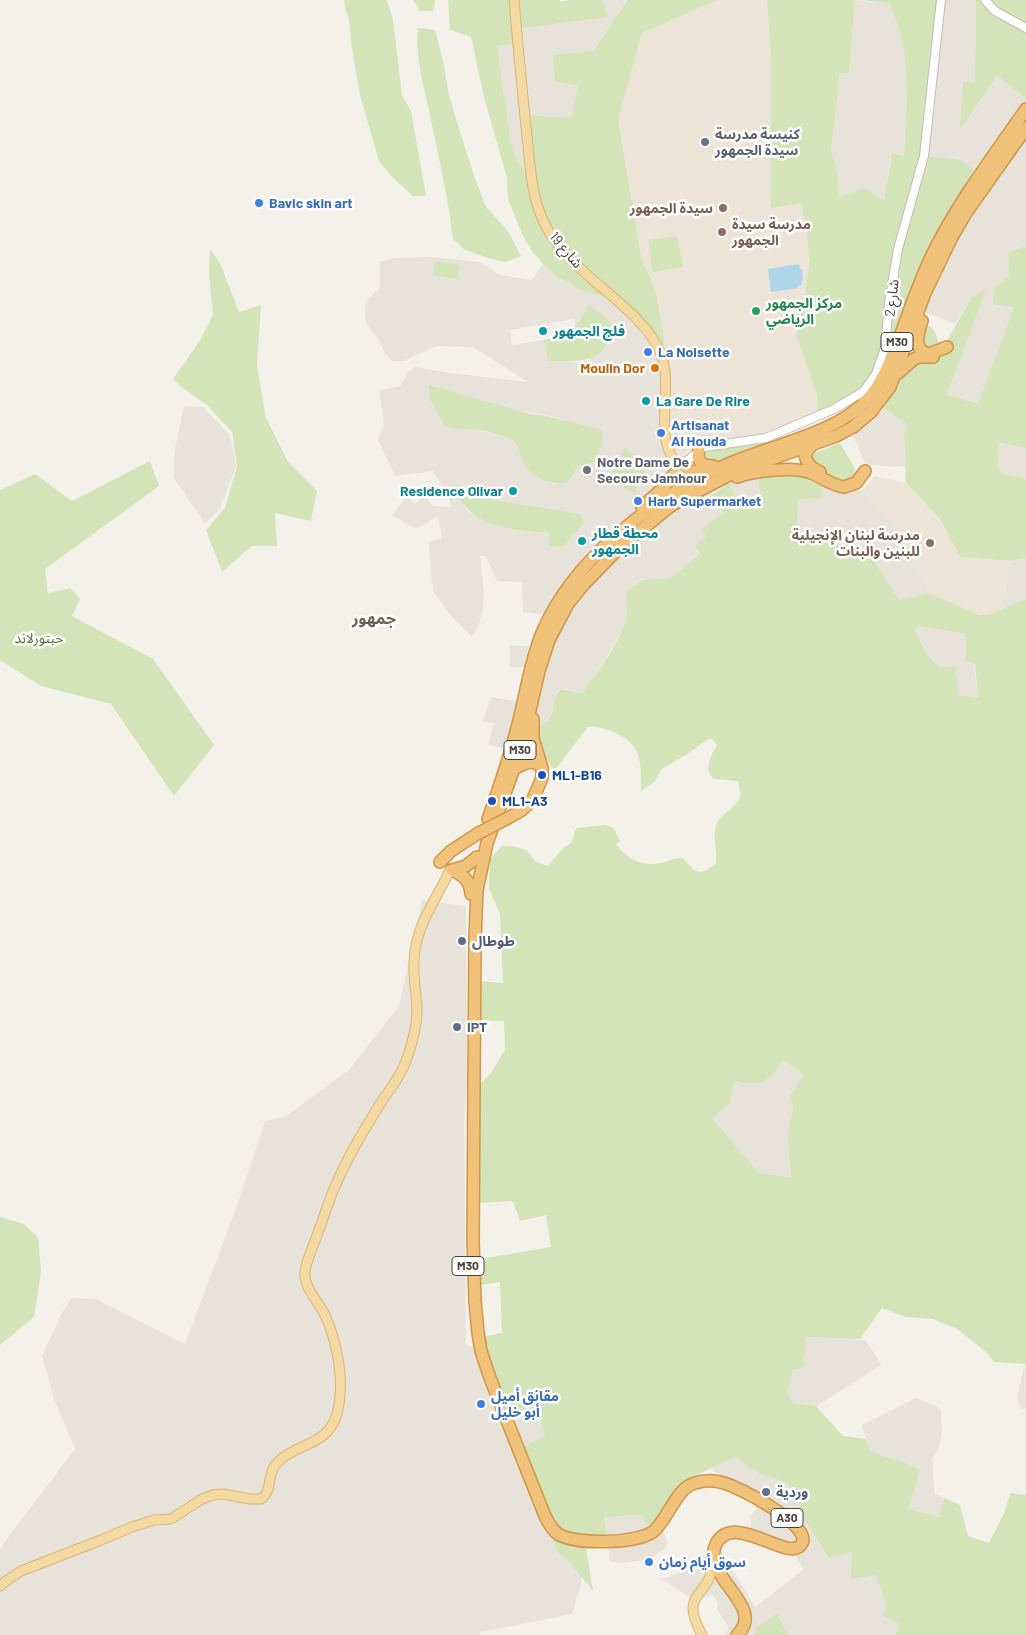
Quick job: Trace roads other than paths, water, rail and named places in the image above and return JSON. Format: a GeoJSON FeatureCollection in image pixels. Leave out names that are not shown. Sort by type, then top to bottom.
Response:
{"type":"FeatureCollection","features":[{"type":"Feature","properties":{"kind":"highway","name":"M30"},"geometry":{"type":"LineString","coordinates":[[594,1541],[572,1544],[554,1537],[547,1530],[481,1369],[472,1341],[468,1279],[468,991],[471,894],[481,839],[506,765],[535,654],[546,625],[562,597],[604,547],[623,529],[685,486],[748,456],[824,428],[850,414],[871,396],[886,372],[922,278],[942,236],[959,206],[1026,109]]}},
{"type":"Feature","properties":{"kind":"highway","name":"M30"},"geometry":{"type":"LineString","coordinates":[[594,1541],[574,1540],[561,1536],[556,1533],[544,1516],[481,1351],[477,1317],[473,1241],[476,899],[487,843],[526,732],[530,708],[549,640],[568,604],[584,584],[621,546],[658,515],[686,497],[735,472],[808,449],[836,436],[864,418],[883,397],[894,376],[925,292],[960,224],[1026,128]]}},
{"type":"Feature","properties":{"kind":"highway"},"geometry":{"type":"LineString","coordinates":[[894,376],[914,358],[938,356],[947,347],[929,354],[923,352],[918,345],[918,334],[926,304],[925,292]]}},
{"type":"Feature","properties":{"kind":"highway"},"geometry":{"type":"LineString","coordinates":[[786,469],[808,449]]}},
{"type":"Feature","properties":{"kind":"highway"},"geometry":{"type":"LineString","coordinates":[[686,497],[700,494],[741,476],[786,469],[810,473],[844,487],[856,483],[862,478],[862,471],[847,483],[840,482],[811,467],[806,460],[808,449]]}},
{"type":"Feature","properties":{"kind":"highway"},"geometry":{"type":"LineString","coordinates":[[700,450],[698,456],[700,462],[704,466],[713,466]]}},
{"type":"Feature","properties":{"kind":"highway"},"geometry":{"type":"LineString","coordinates":[[623,529],[638,510],[662,489],[680,467],[688,472],[748,456]]}},
{"type":"Feature","properties":{"kind":"highway"},"geometry":{"type":"LineString","coordinates":[[440,862],[477,834],[522,810],[533,799],[542,773],[534,744],[530,708]]}},
{"type":"Feature","properties":{"kind":"highway"},"geometry":{"type":"LineString","coordinates":[[514,769],[532,762],[538,763],[542,773]]}},
{"type":"Feature","properties":{"kind":"highway"},"geometry":{"type":"LineString","coordinates":[[471,894],[468,880],[452,870],[466,866],[477,857]]}},
{"type":"Feature","properties":{"kind":"highway","name":"A30"},"geometry":{"type":"LineString","coordinates":[[594,1541],[621,1540],[647,1535],[657,1528],[684,1490],[694,1483],[708,1481],[732,1486],[768,1504],[793,1523],[803,1537],[800,1546],[791,1549],[742,1533],[732,1533],[724,1536],[718,1542],[714,1551],[714,1558]]}},
{"type":"Feature","properties":{"kind":"highway"},"geometry":{"type":"LineString","coordinates":[[714,1558],[724,1581],[742,1604],[745,1622],[742,1631],[738,1635]]}},
{"type":"Feature","properties":{"kind":"main road","name":"شارع 19"},"geometry":{"type":"LineString","coordinates":[[514,0],[532,176],[542,219],[565,254],[635,318],[656,344],[662,356],[665,374],[665,442],[669,454],[680,467]]}},
{"type":"Feature","properties":{"kind":"main road"},"geometry":{"type":"LineString","coordinates":[[0,1586],[21,1571],[132,1526],[171,1518],[207,1497],[223,1494],[261,1499],[267,1492],[270,1475],[274,1466],[283,1457],[318,1440],[332,1424],[338,1405],[340,1368],[334,1342],[324,1314],[306,1284],[306,1268],[336,1183],[382,1100],[401,1074],[406,1062],[416,1020],[414,976],[416,946],[421,929],[450,870]]}},
{"type":"Feature","properties":{"kind":"main road"},"geometry":{"type":"LineString","coordinates":[[702,1635],[694,1621],[692,1606],[696,1597],[708,1583],[713,1570],[714,1558]]}},
{"type":"Feature","properties":{"kind":"main road"},"geometry":{"type":"LineString","coordinates":[[708,1583],[718,1580],[724,1581]]}},
{"type":"Feature","properties":{"kind":"street","name":"شارع 2"},"geometry":{"type":"LineString","coordinates":[[680,467],[700,450],[709,446],[749,442],[774,436],[834,410],[863,392],[876,374],[885,348],[898,248],[918,183],[924,156],[942,0]]}},
{"type":"Feature","properties":{"kind":"street"},"geometry":{"type":"LineString","coordinates":[[985,0],[995,12],[1026,28]]}},
{"type":"Feature","properties":{"kind":"water"},"geometry":{"type":"Polygon","coordinates":[[[799,264],[800,269],[802,269],[802,285],[798,286],[798,288],[771,292],[768,269],[799,264]]]}},
{"type":"Feature","properties":{"kind":"place","name":"كنيسة مدرسة سيدة الجمهور"},"geometry":{"type":"Point","coordinates":[705,142]}},
{"type":"Feature","properties":{"kind":"place","name":"Bavic skin art"},"geometry":{"type":"Point","coordinates":[259,203]}},
{"type":"Feature","properties":{"kind":"place","name":"سيدة الجمهور"},"geometry":{"type":"Point","coordinates":[723,208]}},
{"type":"Feature","properties":{"kind":"place","name":"مدرسة سيدة الجمهور"},"geometry":{"type":"Point","coordinates":[722,232]}},
{"type":"Feature","properties":{"kind":"place","name":"مركز الجمهور الرياضي"},"geometry":{"type":"Point","coordinates":[756,311]}},
{"type":"Feature","properties":{"kind":"place","name":"فلج الجمهور"},"geometry":{"type":"Point","coordinates":[543,331]}},
{"type":"Feature","properties":{"kind":"place","name":"La Noisette"},"geometry":{"type":"Point","coordinates":[648,352]}},
{"type":"Feature","properties":{"kind":"place","name":"Moulin Dor"},"geometry":{"type":"Point","coordinates":[655,368]}},
{"type":"Feature","properties":{"kind":"place","name":"La Gare De Rire"},"geometry":{"type":"Point","coordinates":[646,401]}},
{"type":"Feature","properties":{"kind":"place","name":"Artisanat Al Houda"},"geometry":{"type":"Point","coordinates":[661,433]}},
{"type":"Feature","properties":{"kind":"place","name":"Notre Dame De Secours Jamhour"},"geometry":{"type":"Point","coordinates":[587,470]}},
{"type":"Feature","properties":{"kind":"place","name":"Residence Olivar"},"geometry":{"type":"Point","coordinates":[513,491]}},
{"type":"Feature","properties":{"kind":"place","name":"Harb Supermarket"},"geometry":{"type":"Point","coordinates":[638,501]}},
{"type":"Feature","properties":{"kind":"place","name":"محطة قطار الجمهور"},"geometry":{"type":"Point","coordinates":[582,541]}},
{"type":"Feature","properties":{"kind":"place","name":"مدرسة لبنان الإنجيلية للبنين والبنات"},"geometry":{"type":"Point","coordinates":[930,543]}},
{"type":"Feature","properties":{"kind":"place","name":"ML1-B16"},"geometry":{"type":"Point","coordinates":[542,775]}},
{"type":"Feature","properties":{"kind":"place","name":"ML1-A3"},"geometry":{"type":"Point","coordinates":[492,801]}},
{"type":"Feature","properties":{"kind":"place","name":"طوطال"},"geometry":{"type":"Point","coordinates":[462,941]}},
{"type":"Feature","properties":{"kind":"place","name":"IPT"},"geometry":{"type":"Point","coordinates":[457,1027]}},
{"type":"Feature","properties":{"kind":"place","name":"مقانق أميل أبو خليل"},"geometry":{"type":"Point","coordinates":[481,1404]}},
{"type":"Feature","properties":{"kind":"place","name":"وردية"},"geometry":{"type":"Point","coordinates":[766,1492]}},
{"type":"Feature","properties":{"kind":"place","name":"سوق أيام زمان"},"geometry":{"type":"Point","coordinates":[649,1562]}},
{"type":"Feature","properties":{"kind":"district","name":"جمهور"},"geometry":{"type":"Point","coordinates":[374,619]}},
{"type":"Feature","properties":{"kind":"park label","name":"حبتورلاند"},"geometry":{"type":"Point","coordinates":[39,638]}}]}
